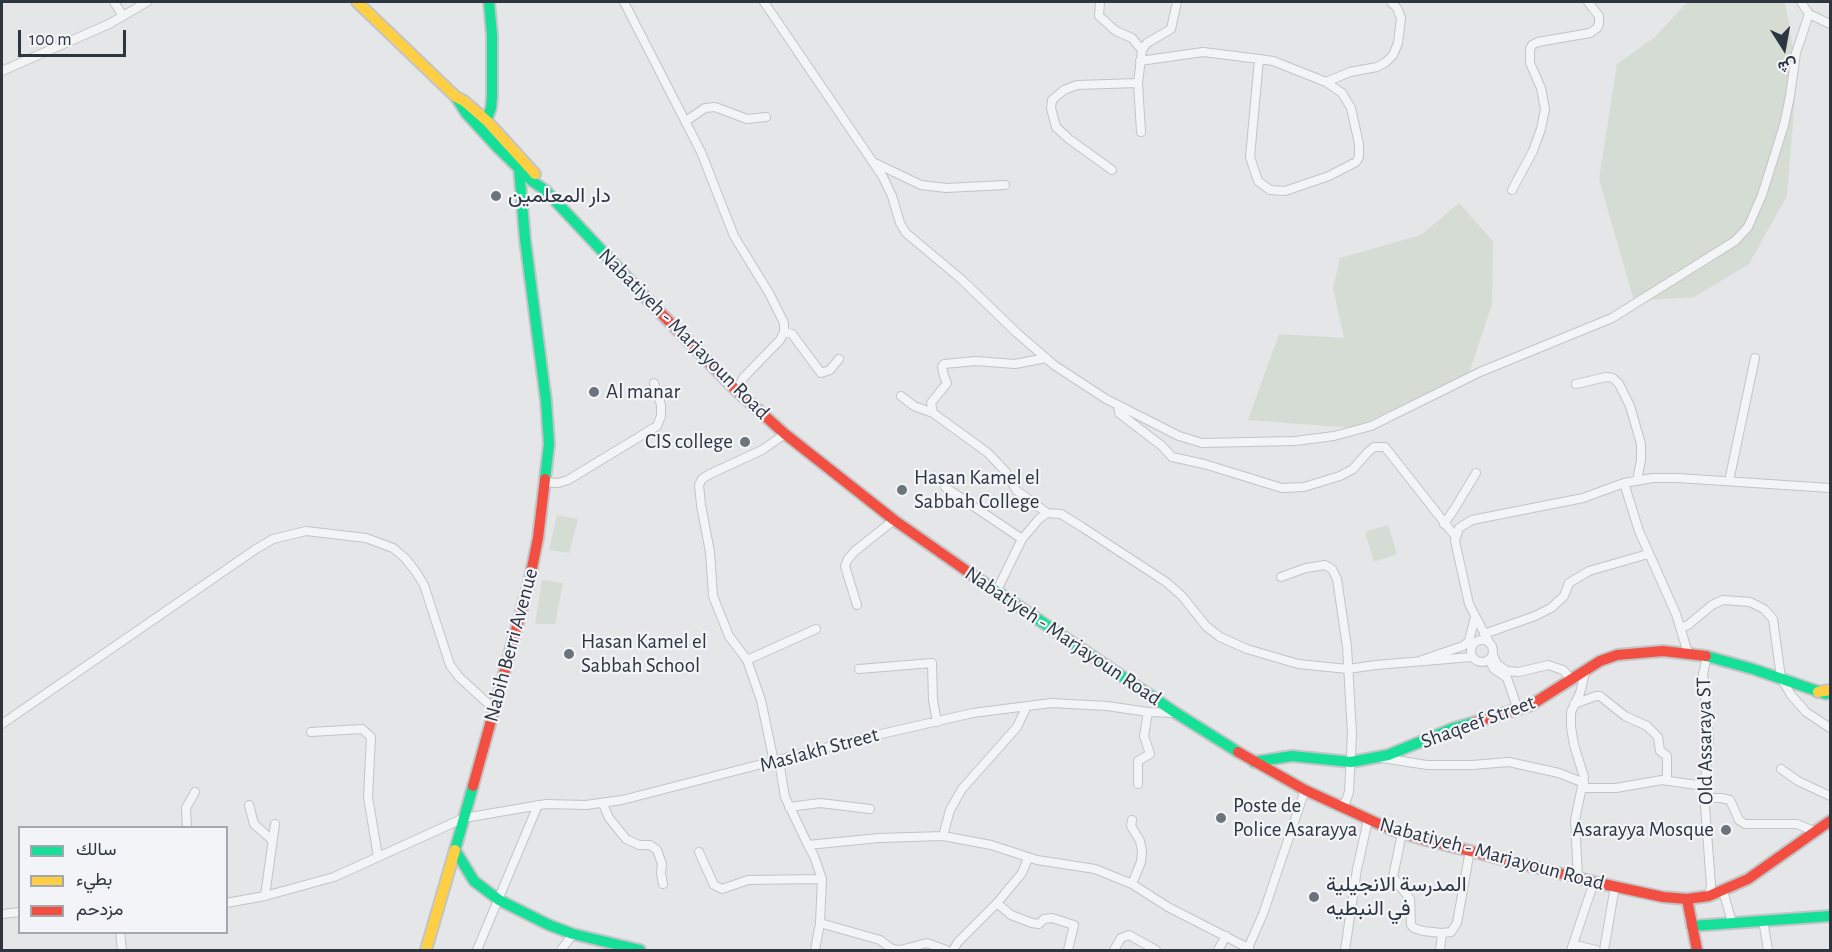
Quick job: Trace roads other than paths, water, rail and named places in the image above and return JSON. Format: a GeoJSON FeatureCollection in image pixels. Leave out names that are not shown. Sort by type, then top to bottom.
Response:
{"type":"FeatureCollection","features":[{"type":"Feature","properties":{"kind":"main road","name":"Nabatiyeh - Marjayoun Road"},"geometry":{"type":"LineString","coordinates":[[357,2],[456,97],[464,101],[484,126],[542,183],[545,190],[688,342],[785,434],[894,520],[996,592],[1176,713],[1254,762],[1305,790],[1401,833],[1594,882],[1663,897],[1687,899],[1709,896],[1723,891],[1748,879],[1830,821]]}},
{"type":"Feature","properties":{"kind":"main road"},"geometry":{"type":"LineString","coordinates":[[484,126],[492,96],[492,35],[489,2]]}},
{"type":"Feature","properties":{"kind":"main road","name":"Nabih Berri Avenue"},"geometry":{"type":"LineString","coordinates":[[426,951],[529,583],[538,538],[549,444],[546,401],[523,220],[514,184],[515,158]]}},
{"type":"Feature","properties":{"kind":"main road","name":"Shaqeef Street"},"geometry":{"type":"LineString","coordinates":[[1254,762],[1292,756],[1351,762],[1400,751],[1472,722],[1518,710],[1537,701],[1600,661],[1628,653],[1689,652],[1781,678],[1830,696]]}},
{"type":"Feature","properties":{"kind":"main road"},"geometry":{"type":"LineString","coordinates":[[1818,692],[1830,690]]}},
{"type":"Feature","properties":{"kind":"main road"},"geometry":{"type":"LineString","coordinates":[[455,850],[474,880],[500,900],[549,925],[573,934],[635,950]]}},
{"type":"Feature","properties":{"kind":"main road"},"geometry":{"type":"LineString","coordinates":[[1687,899],[1697,951]]}},
{"type":"Feature","properties":{"kind":"main road"},"geometry":{"type":"LineString","coordinates":[[1692,926],[1830,916]]}},
{"type":"Feature","properties":{"kind":"street"},"geometry":{"type":"LineString","coordinates":[[114,2],[123,16]]}},
{"type":"Feature","properties":{"kind":"street"},"geometry":{"type":"LineString","coordinates":[[2,71],[123,16],[147,2]]}},
{"type":"Feature","properties":{"kind":"street"},"geometry":{"type":"LineString","coordinates":[[624,2],[701,152],[734,236],[781,314],[784,332],[780,340],[744,377],[736,390]]}},
{"type":"Feature","properties":{"kind":"street"},"geometry":{"type":"LineString","coordinates":[[764,2],[810,67],[888,186],[900,223],[906,233],[961,279],[1046,358],[1090,389],[1118,405],[1179,436],[1202,443],[1286,442],[1334,436],[1371,426],[1480,372],[1623,313],[1735,241],[1748,227],[1762,195],[1784,125],[1791,96],[1796,53],[1809,14]]}},
{"type":"Feature","properties":{"kind":"street"},"geometry":{"type":"LineString","coordinates":[[1100,2],[1099,16],[1116,31],[1132,38],[1142,51]]}},
{"type":"Feature","properties":{"kind":"street"},"geometry":{"type":"LineString","coordinates":[[1141,132],[1138,83],[1142,51],[1147,43],[1171,29],[1178,2]]}},
{"type":"Feature","properties":{"kind":"street"},"geometry":{"type":"LineString","coordinates":[[1326,82],[1350,72],[1377,67],[1393,55],[1398,43],[1401,18],[1397,8],[1391,2]]}},
{"type":"Feature","properties":{"kind":"street"},"geometry":{"type":"LineString","coordinates":[[1512,190],[1535,145],[1545,109],[1541,88],[1530,63],[1530,49],[1538,42],[1590,33],[1597,28],[1599,16],[1588,2]]}},
{"type":"Feature","properties":{"kind":"street"},"geometry":{"type":"LineString","coordinates":[[1802,2],[1809,14],[1830,24]]}},
{"type":"Feature","properties":{"kind":"street"},"geometry":{"type":"LineString","coordinates":[[1140,61],[1203,52],[1259,59],[1273,62],[1326,82],[1348,100],[1359,144],[1359,157],[1356,162],[1338,172],[1285,191],[1270,190],[1258,181],[1250,157],[1259,59]]}},
{"type":"Feature","properties":{"kind":"street"},"geometry":{"type":"LineString","coordinates":[[1112,170],[1056,127],[1051,108],[1052,100],[1064,90],[1077,85],[1138,83]]}},
{"type":"Feature","properties":{"kind":"street"},"geometry":{"type":"LineString","coordinates":[[686,121],[705,108],[715,107],[747,119],[766,117]]}},
{"type":"Feature","properties":{"kind":"street"},"geometry":{"type":"LineString","coordinates":[[872,162],[921,185],[946,188],[1005,185]]}},
{"type":"Feature","properties":{"kind":"street"},"geometry":{"type":"LineString","coordinates":[[784,332],[792,334],[821,373],[830,370],[839,359]]}},
{"type":"Feature","properties":{"kind":"street"},"geometry":{"type":"LineString","coordinates":[[933,413],[931,403],[947,383],[942,367],[944,364],[976,362],[1015,364],[1046,358]]}},
{"type":"Feature","properties":{"kind":"street"},"geometry":{"type":"LineString","coordinates":[[1729,481],[1755,358]]}},
{"type":"Feature","properties":{"kind":"street"},"geometry":{"type":"LineString","coordinates":[[1576,384],[1606,377],[1613,378],[1619,384],[1630,406],[1641,444],[1637,481]]}},
{"type":"Feature","properties":{"kind":"street"},"geometry":{"type":"LineString","coordinates":[[544,482],[558,483],[568,480],[657,426],[662,405],[654,383]]}},
{"type":"Feature","properties":{"kind":"street"},"geometry":{"type":"LineString","coordinates":[[901,396],[914,406],[933,413],[988,453],[1006,472],[1016,490],[1047,513],[1061,514],[1158,576],[1182,596],[1206,626],[1220,637],[1247,649],[1298,664],[1348,669],[1472,657],[1482,663],[1491,658]]}},
{"type":"Feature","properties":{"kind":"street"},"geometry":{"type":"LineString","coordinates":[[1118,405],[1119,413],[1162,446],[1172,457],[1204,464],[1282,488],[1304,487],[1340,476],[1353,469],[1374,447],[1385,447],[1455,536]]}},
{"type":"Feature","properties":{"kind":"street"},"geometry":{"type":"LineString","coordinates":[[785,434],[762,450],[710,474],[702,479],[699,485],[710,552],[713,596],[729,636],[747,660],[761,700],[789,807],[814,856],[822,879],[820,923],[815,951]]}},
{"type":"Feature","properties":{"kind":"street"},"geometry":{"type":"LineString","coordinates":[[1444,524],[1476,473]]}},
{"type":"Feature","properties":{"kind":"street"},"geometry":{"type":"LineString","coordinates":[[1518,710],[1507,678],[1494,669],[1491,658],[1493,648],[1475,617],[1468,598],[1456,551],[1455,536],[1460,526],[1472,519],[1583,498],[1624,483],[1653,478],[1830,488]]}},
{"type":"Feature","properties":{"kind":"street","name":"Old Assaraya ST"},"geometry":{"type":"LineString","coordinates":[[1624,483],[1648,554],[1682,628],[1689,652]]}},
{"type":"Feature","properties":{"kind":"street"},"geometry":{"type":"LineString","coordinates":[[945,488],[1022,539]]}},
{"type":"Feature","properties":{"kind":"street"},"geometry":{"type":"LineString","coordinates":[[996,592],[1022,539],[1047,513]]}},
{"type":"Feature","properties":{"kind":"street"},"geometry":{"type":"LineString","coordinates":[[857,605],[846,574],[845,566],[848,559],[894,520]]}},
{"type":"Feature","properties":{"kind":"street"},"geometry":{"type":"LineString","coordinates":[[2,724],[256,549],[273,539],[306,531],[366,538],[393,548],[405,558],[424,585],[450,665],[459,677],[494,709]]}},
{"type":"Feature","properties":{"kind":"street"},"geometry":{"type":"LineString","coordinates":[[1484,634],[1551,608],[1564,596],[1569,583],[1589,571],[1648,554]]}},
{"type":"Feature","properties":{"kind":"street"},"geometry":{"type":"LineString","coordinates":[[1281,577],[1322,565],[1335,572],[1343,607],[1352,734],[1349,792],[1346,801],[1340,806]]}},
{"type":"Feature","properties":{"kind":"street"},"geometry":{"type":"LineString","coordinates":[[1682,628],[1712,605],[1723,600],[1750,602],[1764,609],[1773,619],[1781,678],[1791,695],[1806,712],[1830,728]]}},
{"type":"Feature","properties":{"kind":"street"},"geometry":{"type":"LineString","coordinates":[[1472,657],[1471,643],[1475,617]]}},
{"type":"Feature","properties":{"kind":"street"},"geometry":{"type":"LineString","coordinates":[[747,660],[816,629]]}},
{"type":"Feature","properties":{"kind":"street"},"geometry":{"type":"LineString","coordinates":[[1418,662],[1431,655],[1471,643],[1482,640],[1489,642]]}},
{"type":"Feature","properties":{"kind":"street","name":"Old Assaraya ST"},"geometry":{"type":"LineString","coordinates":[[1707,657],[1703,674],[1709,738],[1704,798],[1711,885],[1709,896]]}},
{"type":"Feature","properties":{"kind":"street"},"geometry":{"type":"LineString","coordinates":[[1491,658],[1507,671],[1519,672],[1548,665],[1563,670],[1571,679]]}},
{"type":"Feature","properties":{"kind":"street"},"geometry":{"type":"LineString","coordinates":[[859,669],[932,663],[933,700],[937,723]]}},
{"type":"Feature","properties":{"kind":"street"},"geometry":{"type":"LineString","coordinates":[[1578,877],[1575,820],[1583,786],[1571,727],[1572,712],[1586,669]]}},
{"type":"Feature","properties":{"kind":"street"},"geometry":{"type":"LineString","coordinates":[[1574,705],[1600,696],[1625,716],[1647,726],[1658,737],[1660,751],[1667,756],[1667,781]]}},
{"type":"Feature","properties":{"kind":"street","name":"Maslakh Street"},"geometry":{"type":"LineString","coordinates":[[228,903],[265,896],[334,877],[464,818],[538,805],[603,804],[777,762],[855,740],[993,710],[1051,703],[1125,707],[1148,712],[1176,713]]}},
{"type":"Feature","properties":{"kind":"street"},"geometry":{"type":"LineString","coordinates":[[943,836],[950,810],[962,789],[1017,727],[1027,706]]}},
{"type":"Feature","properties":{"kind":"street"},"geometry":{"type":"LineString","coordinates":[[1138,784],[1138,761],[1150,754],[1144,736],[1148,712]]}},
{"type":"Feature","properties":{"kind":"street"},"geometry":{"type":"LineString","coordinates":[[311,732],[362,729],[371,737],[368,797],[378,857]]}},
{"type":"Feature","properties":{"kind":"street"},"geometry":{"type":"LineString","coordinates":[[1378,757],[1427,765],[1509,762],[1559,773],[1583,786],[1608,789],[1648,781],[1704,786]]}},
{"type":"Feature","properties":{"kind":"street"},"geometry":{"type":"LineString","coordinates":[[1781,769],[1798,781],[1830,796]]}},
{"type":"Feature","properties":{"kind":"street"},"geometry":{"type":"LineString","coordinates":[[808,845],[879,838],[943,836],[991,845],[1028,858],[1095,869],[1132,884],[1168,908],[1249,949],[1305,790]]}},
{"type":"Feature","properties":{"kind":"street"},"geometry":{"type":"LineString","coordinates":[[187,826],[186,808],[195,792]]}},
{"type":"Feature","properties":{"kind":"street"},"geometry":{"type":"LineString","coordinates":[[1704,798],[1730,800],[1739,820],[1745,824],[1797,825],[1816,832]]}},
{"type":"Feature","properties":{"kind":"street"},"geometry":{"type":"LineString","coordinates":[[789,807],[820,803],[870,809]]}},
{"type":"Feature","properties":{"kind":"street"},"geometry":{"type":"LineString","coordinates":[[603,804],[609,818],[626,839],[639,845],[650,844],[657,850],[662,864],[663,884]]}},
{"type":"Feature","properties":{"kind":"street"},"geometry":{"type":"LineString","coordinates":[[249,805],[254,824],[272,840]]}},
{"type":"Feature","properties":{"kind":"street"},"geometry":{"type":"LineString","coordinates":[[477,951],[538,805]]}},
{"type":"Feature","properties":{"kind":"street"},"geometry":{"type":"LineString","coordinates":[[1132,820],[1131,826],[1140,841],[1142,851],[1141,862],[1132,884]]}},
{"type":"Feature","properties":{"kind":"street"},"geometry":{"type":"LineString","coordinates":[[1345,951],[1357,869],[1368,820]]}},
{"type":"Feature","properties":{"kind":"street"},"geometry":{"type":"LineString","coordinates":[[265,896],[274,824]]}},
{"type":"Feature","properties":{"kind":"street"},"geometry":{"type":"LineString","coordinates":[[1401,833],[1393,877],[1410,899],[1411,925],[1423,931],[1451,932],[1457,923],[1463,894],[1463,879],[1470,850]]}},
{"type":"Feature","properties":{"kind":"street"},"geometry":{"type":"LineString","coordinates":[[699,852],[714,885],[722,889],[748,880],[822,879]]}},
{"type":"Feature","properties":{"kind":"street"},"geometry":{"type":"LineString","coordinates":[[953,951],[958,942],[997,903],[1022,873],[1028,858]]}},
{"type":"Feature","properties":{"kind":"street"},"geometry":{"type":"LineString","coordinates":[[1594,882],[1573,948],[1596,951]]}},
{"type":"Feature","properties":{"kind":"street"},"geometry":{"type":"LineString","coordinates":[[1604,951],[1615,886]]}},
{"type":"Feature","properties":{"kind":"street"},"geometry":{"type":"LineString","coordinates":[[1723,891],[1732,922]]}},
{"type":"Feature","properties":{"kind":"street"},"geometry":{"type":"LineString","coordinates":[[997,903],[1011,915],[1032,923],[1039,924],[1052,918],[1074,925],[1068,951]]}},
{"type":"Feature","properties":{"kind":"street"},"geometry":{"type":"LineString","coordinates":[[2,914],[18,912]]}},
{"type":"Feature","properties":{"kind":"street"},"geometry":{"type":"LineString","coordinates":[[1763,920],[1768,951]]}},
{"type":"Feature","properties":{"kind":"street"},"geometry":{"type":"LineString","coordinates":[[820,923],[880,940],[892,949],[900,950],[927,943],[946,951]]}},
{"type":"Feature","properties":{"kind":"street"},"geometry":{"type":"LineString","coordinates":[[1440,951],[1442,933]]}},
{"type":"Feature","properties":{"kind":"street"},"geometry":{"type":"LineString","coordinates":[[120,934],[122,951]]}},
{"type":"Feature","properties":{"kind":"street"},"geometry":{"type":"LineString","coordinates":[[561,951],[573,934]]}},
{"type":"Feature","properties":{"kind":"street"},"geometry":{"type":"LineString","coordinates":[[1114,951],[1118,940],[1126,935],[1132,936],[1156,951]]}},
{"type":"Feature","properties":{"kind":"street"},"geometry":{"type":"LineString","coordinates":[[1218,951],[1226,936]]}},
{"type":"Feature","properties":{"kind":"place","name":"دار المعلمين"},"geometry":{"type":"Point","coordinates":[496,196]}},
{"type":"Feature","properties":{"kind":"place","name":"Al manar"},"geometry":{"type":"Point","coordinates":[594,392]}},
{"type":"Feature","properties":{"kind":"place","name":"CIS college"},"geometry":{"type":"Point","coordinates":[745,442]}},
{"type":"Feature","properties":{"kind":"place","name":"Hasan Kamel el Sabbah College"},"geometry":{"type":"Point","coordinates":[902,490]}},
{"type":"Feature","properties":{"kind":"place","name":"Hasan Kamel el Sabbah School"},"geometry":{"type":"Point","coordinates":[569,654]}},
{"type":"Feature","properties":{"kind":"place","name":"Poste de Police Asarayya"},"geometry":{"type":"Point","coordinates":[1221,818]}},
{"type":"Feature","properties":{"kind":"place","name":"Asarayya Mosque"},"geometry":{"type":"Point","coordinates":[1726,830]}},
{"type":"Feature","properties":{"kind":"place","name":"المدرسة الانجيلية في النبطيه"},"geometry":{"type":"Point","coordinates":[1314,897]}}]}
